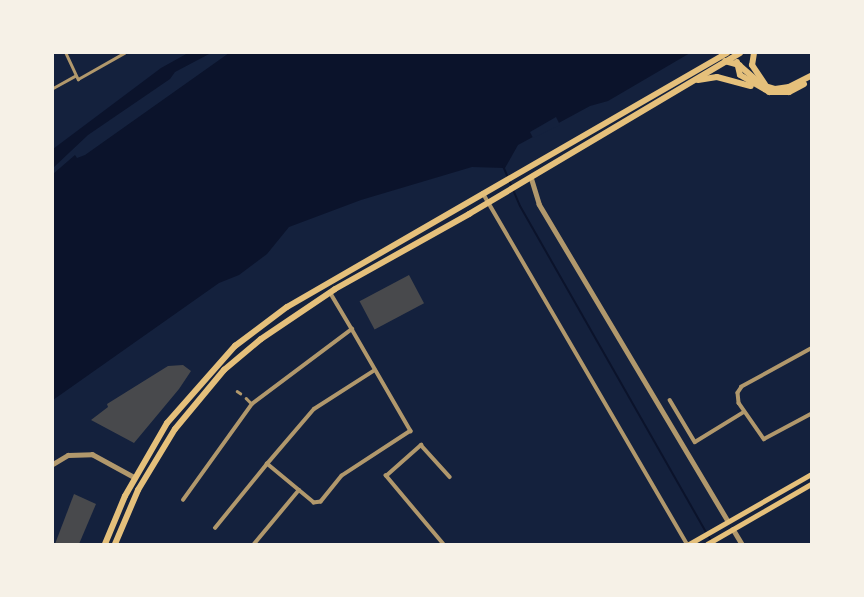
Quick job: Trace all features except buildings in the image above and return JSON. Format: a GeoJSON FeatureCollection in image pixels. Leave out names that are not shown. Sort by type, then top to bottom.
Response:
{"type":"FeatureCollection","features":[{"type":"Feature","properties":{"kind":"main road"},"geometry":{"type":"LineString","coordinates":[[105,544],[134,477],[167,423],[235,346],[287,307],[482,192],[727,53]]}},
{"type":"Feature","properties":{"kind":"main road"},"geometry":{"type":"LineString","coordinates":[[115,544],[146,474],[203,394],[242,354],[330,292],[523,182],[740,53]]}},
{"type":"Feature","properties":{"kind":"main road"},"geometry":{"type":"LineString","coordinates":[[740,53],[737,63],[740,75],[758,88]]}},
{"type":"Feature","properties":{"kind":"main road"},"geometry":{"type":"LineString","coordinates":[[754,53],[754,71],[767,87]]}},
{"type":"Feature","properties":{"kind":"main road"},"geometry":{"type":"LineString","coordinates":[[707,65],[726,61],[737,63],[767,87],[790,87],[811,76]]}},
{"type":"Feature","properties":{"kind":"main road"},"geometry":{"type":"LineString","coordinates":[[689,83],[717,77],[779,94],[811,80]]}},
{"type":"Feature","properties":{"kind":"main road"},"geometry":{"type":"LineString","coordinates":[[688,544],[811,474]]}},
{"type":"Feature","properties":{"kind":"main road"},"geometry":{"type":"LineString","coordinates":[[707,544],[811,484]]}},
{"type":"Feature","properties":{"kind":"street"},"geometry":{"type":"LineString","coordinates":[[66,53],[75,76],[78,79],[124,53]]}},
{"type":"Feature","properties":{"kind":"street"},"geometry":{"type":"LineString","coordinates":[[53,88],[75,76]]}},
{"type":"Feature","properties":{"kind":"street"},"geometry":{"type":"LineString","coordinates":[[531,177],[539,204],[728,522]]}},
{"type":"Feature","properties":{"kind":"street"},"geometry":{"type":"LineString","coordinates":[[482,192],[491,200],[688,544]]}},
{"type":"Feature","properties":{"kind":"street"},"geometry":{"type":"LineString","coordinates":[[267,464],[314,503],[321,502],[342,476],[410,434],[376,370],[330,292]]}},
{"type":"Feature","properties":{"kind":"street"},"geometry":{"type":"LineString","coordinates":[[182,500],[252,404],[352,329]]}},
{"type":"Feature","properties":{"kind":"street"},"geometry":{"type":"LineString","coordinates":[[811,348],[742,387],[739,403],[764,439],[811,414]]}},
{"type":"Feature","properties":{"kind":"street"},"geometry":{"type":"LineString","coordinates":[[215,528],[314,409],[376,370]]}},
{"type":"Feature","properties":{"kind":"street"},"geometry":{"type":"LineString","coordinates":[[237,391],[240,394]]}},
{"type":"Feature","properties":{"kind":"street"},"geometry":{"type":"LineString","coordinates":[[246,398],[252,404]]}},
{"type":"Feature","properties":{"kind":"street"},"geometry":{"type":"LineString","coordinates":[[670,400],[695,442],[744,412]]}},
{"type":"Feature","properties":{"kind":"street"},"geometry":{"type":"LineString","coordinates":[[443,544],[386,476],[421,445],[450,477]]}},
{"type":"Feature","properties":{"kind":"street"},"geometry":{"type":"LineString","coordinates":[[53,464],[68,455],[92,454],[134,477]]}},
{"type":"Feature","properties":{"kind":"street"},"geometry":{"type":"LineString","coordinates":[[254,544],[299,490]]}},
{"type":"Feature","properties":{"kind":"street"},"geometry":{"type":"LineString","coordinates":[[733,529],[742,544]]}},
{"type":"Feature","properties":{"kind":"water"},"geometry":{"type":"Polygon","coordinates":[[[188,53],[211,53],[175,72],[170,79],[88,135],[53,168],[53,149],[161,68],[188,53]]]}},
{"type":"Feature","properties":{"kind":"water"},"geometry":{"type":"Polygon","coordinates":[[[229,53],[690,53],[608,101],[590,106],[518,145],[505,168],[472,167],[361,200],[289,227],[267,254],[239,275],[219,283],[53,400],[53,174],[75,155],[77,158],[85,155],[229,53]]]}},
{"type":"Feature","properties":{"kind":"pier"},"geometry":{"type":"Polygon","coordinates":[[[556,117],[560,125],[533,138],[530,132],[556,117]]]}},
{"type":"Feature","properties":{"kind":"waterway"},"geometry":{"type":"LineString","coordinates":[[503,166],[520,206],[713,544]]}}]}
